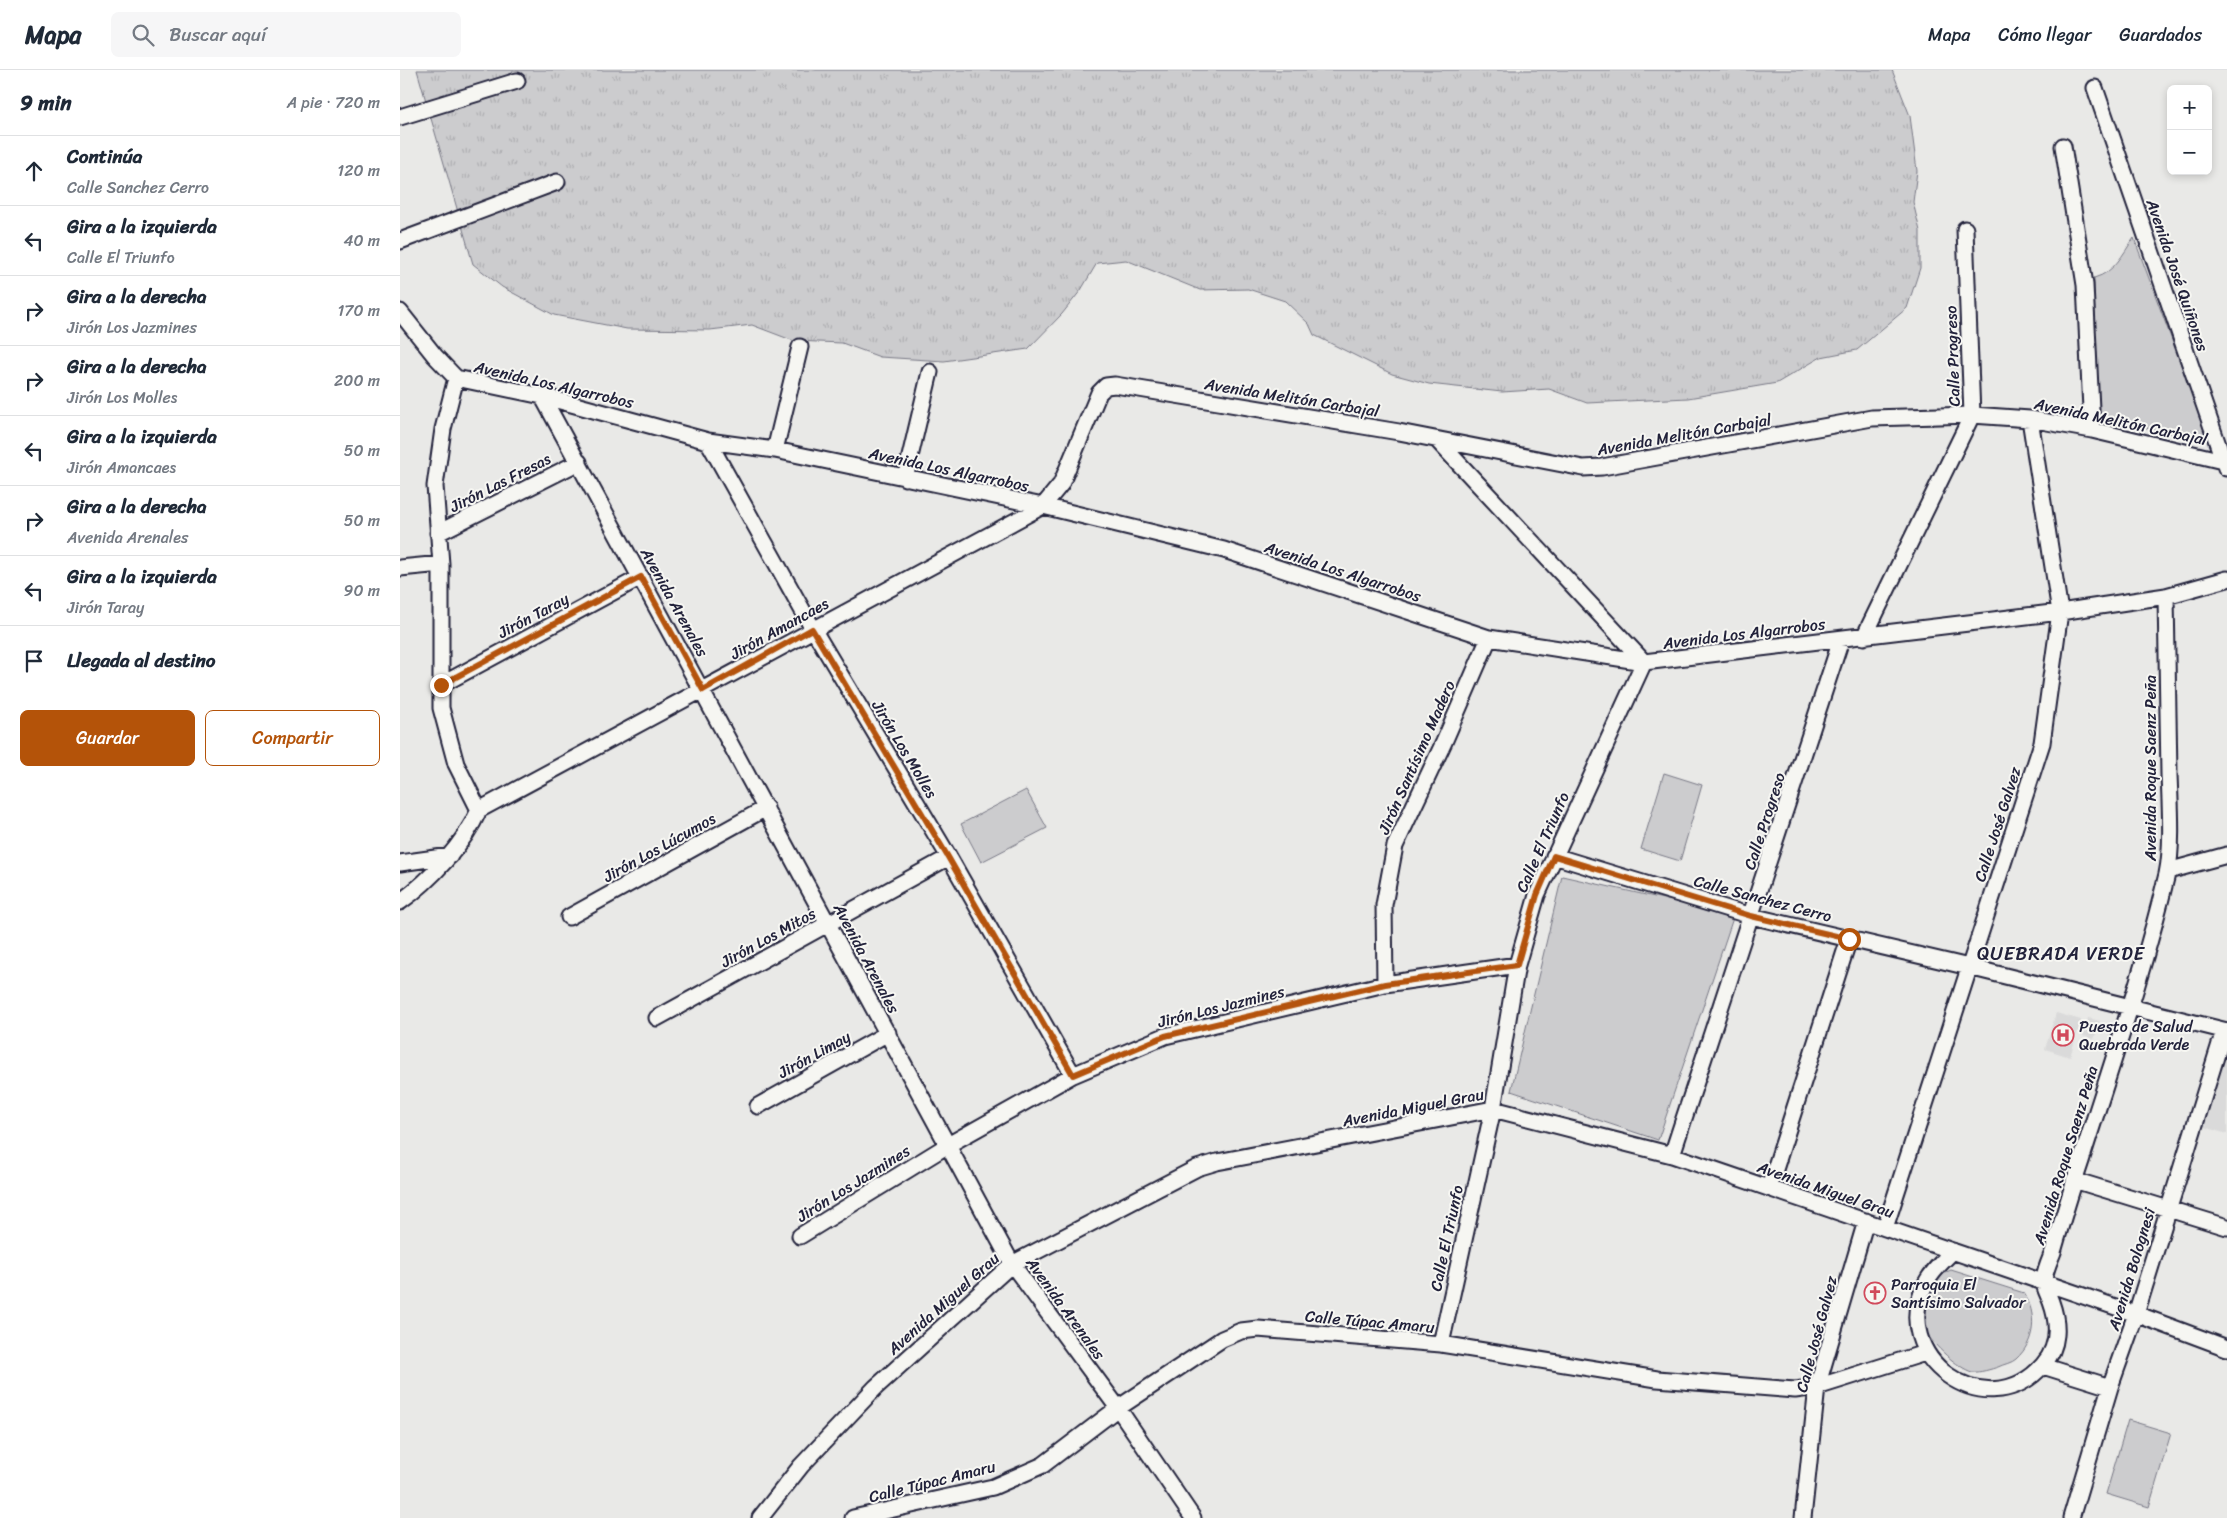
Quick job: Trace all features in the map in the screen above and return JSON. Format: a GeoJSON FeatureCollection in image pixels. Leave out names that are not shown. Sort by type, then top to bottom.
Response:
{"type":"FeatureCollection","features":[{"type":"Feature","properties":{"kind":"street"},"geometry":{"type":"LineString","coordinates":[[400,117],[517,81]]}},
{"type":"Feature","properties":{"kind":"street","name":"Avenida José Quiñones"},"geometry":{"type":"LineString","coordinates":[[2095,88],[2226,465]]}},
{"type":"Feature","properties":{"kind":"street"},"geometry":{"type":"LineString","coordinates":[[2063,146],[2085,284],[2092,430]]}},
{"type":"Feature","properties":{"kind":"street"},"geometry":{"type":"LineString","coordinates":[[400,241],[556,182]]}},
{"type":"Feature","properties":{"kind":"street","name":"Calle Progreso"},"geometry":{"type":"LineString","coordinates":[[1864,637],[1972,415],[1965,229]]}},
{"type":"Feature","properties":{"kind":"street"},"geometry":{"type":"LineString","coordinates":[[400,312],[435,356],[456,378],[443,429],[435,486],[441,564],[441,708],[456,764],[479,810],[471,829],[450,856],[400,902]]}},
{"type":"Feature","properties":{"kind":"street"},"geometry":{"type":"LineString","coordinates":[[775,450],[800,347]]}},
{"type":"Feature","properties":{"kind":"street"},"geometry":{"type":"LineString","coordinates":[[905,478],[930,372]]}},
{"type":"Feature","properties":{"kind":"street","name":"Avenida Los Algarrobos"},"geometry":{"type":"LineString","coordinates":[[456,378],[542,396],[708,441],[775,450],[1043,506],[1224,550],[1489,638],[1644,662],[1841,640],[2060,612],[2166,596],[2227,579]]}},
{"type":"Feature","properties":{"kind":"street","name":"Avenida Melitón Carbajal"},"geometry":{"type":"LineString","coordinates":[[1043,506],[1061,484],[1099,393],[1106,386],[1115,385],[1436,440],[1583,468],[1602,467],[1872,418],[1972,415],[2030,419],[2092,430],[2226,465]]}},
{"type":"Feature","properties":{"kind":"street","name":"Avenida Arenales"},"geometry":{"type":"LineString","coordinates":[[542,396],[703,690],[1012,1264],[1118,1408],[1193,1518]]}},
{"type":"Feature","properties":{"kind":"street","name":"Calle José Galvez"},"geometry":{"type":"LineString","coordinates":[[1885,1228],[2042,743],[2060,612],[2030,419]]}},
{"type":"Feature","properties":{"kind":"street"},"geometry":{"type":"LineString","coordinates":[[1436,440],[1644,662]]}},
{"type":"Feature","properties":{"kind":"street","name":"Jirón Los Molles"},"geometry":{"type":"LineString","coordinates":[[708,441],[812,629],[948,857],[1073,1075]]}},
{"type":"Feature","properties":{"kind":"street","name":"Jirón Las Fresas"},"geometry":{"type":"LineString","coordinates":[[438,533],[579,462]]}},
{"type":"Feature","properties":{"kind":"street","name":"Jirón Amancaes"},"geometry":{"type":"LineString","coordinates":[[479,810],[1043,506]]}},
{"type":"Feature","properties":{"kind":"street"},"geometry":{"type":"LineString","coordinates":[[400,568],[441,564]]}},
{"type":"Feature","properties":{"kind":"street","name":"Jirón Taray"},"geometry":{"type":"LineString","coordinates":[[441,685],[641,577]]}},
{"type":"Feature","properties":{"kind":"street","name":"Avenida Roque Saenz Peña"},"geometry":{"type":"LineString","coordinates":[[2044,1282],[2074,1180],[2130,1008],[2168,871],[2170,818],[2166,596]]}},
{"type":"Feature","properties":{"kind":"street","name":"Jirón Santísimo Madero"},"geometry":{"type":"LineString","coordinates":[[1385,984],[1384,905],[1395,846],[1444,742],[1489,638]]}},
{"type":"Feature","properties":{"kind":"street","name":"Calle Progreso"},"geometry":{"type":"LineString","coordinates":[[1672,1155],[1841,640]]}},
{"type":"Feature","properties":{"kind":"street","name":"Calle El Triunfo"},"geometry":{"type":"LineString","coordinates":[[1441,1344],[1493,1109],[1517,965],[1537,895],[1644,662]]}},
{"type":"Feature","properties":{"kind":"street","name":"Jirón Los Lúcumos"},"geometry":{"type":"LineString","coordinates":[[569,917],[766,808]]}},
{"type":"Feature","properties":{"kind":"street"},"geometry":{"type":"LineString","coordinates":[[2168,871],[2227,855]]}},
{"type":"Feature","properties":{"kind":"street"},"geometry":{"type":"LineString","coordinates":[[400,863],[450,856]]}},
{"type":"Feature","properties":{"kind":"street","name":"Calle Sanchez Cerro"},"geometry":{"type":"LineString","coordinates":[[1554,856],[1751,916],[1969,967],[2225,1031]]}},
{"type":"Feature","properties":{"kind":"street","name":"Jirón Los Mitos"},"geometry":{"type":"LineString","coordinates":[[656,1018],[948,857]]}},
{"type":"Feature","properties":{"kind":"street"},"geometry":{"type":"LineString","coordinates":[[1769,1188],[1849,939]]}},
{"type":"Feature","properties":{"kind":"street","name":"Jirón Los Jazmines"},"geometry":{"type":"LineString","coordinates":[[800,1236],[948,1145],[1073,1075],[1165,1036],[1385,984],[1517,965]]}},
{"type":"Feature","properties":{"kind":"street","name":"Avenida Bolognesi"},"geometry":{"type":"LineString","coordinates":[[2072,1518],[2110,1387],[2136,1314],[2225,1031]]}},
{"type":"Feature","properties":{"kind":"street","name":"Jirón Limay"},"geometry":{"type":"LineString","coordinates":[[758,1106],[888,1034]]}},
{"type":"Feature","properties":{"kind":"street","name":"Avenida Miguel Grau"},"geometry":{"type":"LineString","coordinates":[[760,1518],[801,1466],[876,1387],[1012,1264],[1197,1168],[1217,1162],[1493,1109],[1672,1155],[2044,1282],[2227,1348]]}},
{"type":"Feature","properties":{"kind":"street"},"geometry":{"type":"LineString","coordinates":[[2074,1180],[2227,1227]]}},
{"type":"Feature","properties":{"kind":"street","name":"Calle José Galvez"},"geometry":{"type":"LineString","coordinates":[[1804,1518],[1817,1387],[1866,1221]]}},
{"type":"Feature","properties":{"kind":"street"},"geometry":{"type":"LineString","coordinates":[[1953,1251],[1925,1284],[1917,1307],[1918,1331],[1925,1353],[1940,1371],[1959,1384],[1981,1390],[2004,1388],[2025,1380],[2043,1366],[2055,1346],[2057,1328],[2055,1313],[2044,1282]]}},
{"type":"Feature","properties":{"kind":"street","name":"Calle Túpac Amaru"},"geometry":{"type":"LineString","coordinates":[[853,1518],[993,1487],[1042,1465],[1118,1408],[1222,1339],[1241,1331],[1258,1329],[1441,1344],[1657,1379],[1795,1390],[1817,1387],[1925,1353]]}},
{"type":"Feature","properties":{"kind":"street"},"geometry":{"type":"LineString","coordinates":[[2043,1366],[2110,1387]]}},
{"type":"Feature","properties":{"kind":"shaded area","name":"Puesto de Salud Quebrada Verde"},"geometry":{"type":"Polygon","coordinates":[[[2056,1013],[2081,1020],[2070,1057],[2045,1049],[2056,1013]]]}},
{"type":"Feature","properties":{"kind":"shaded area","name":"Puesto de Salud Quebrada Verde"},"geometry":{"type":"Polygon","coordinates":[[[2088,1018],[2100,1021],[2094,1039],[2083,1036],[2088,1018]]]}},
{"type":"Feature","properties":{"kind":"shaded area"},"geometry":{"type":"Polygon","coordinates":[[[2225,1049],[2227,1049],[2227,1134],[2201,1126],[2225,1049]]]}},
{"type":"Feature","properties":{"kind":"green space"},"geometry":{"type":"Polygon","coordinates":[[[417,70],[1892,70],[1910,116],[1917,171],[1913,202],[1920,231],[1920,268],[1907,308],[1857,350],[1821,357],[1777,383],[1688,398],[1587,403],[1549,389],[1502,392],[1429,384],[1392,374],[1314,335],[1309,324],[1285,301],[1248,289],[1200,290],[1126,260],[1097,263],[1081,290],[1062,314],[1028,349],[944,361],[880,357],[842,343],[794,341],[752,325],[710,330],[627,329],[554,315],[502,287],[473,264],[417,70]]]}},
{"type":"Feature","properties":{"kind":"green space"},"geometry":{"type":"Polygon","coordinates":[[[2134,238],[2207,435],[2204,439],[2200,440],[2097,417],[2094,278],[2113,267],[2134,238]]]}},
{"type":"Feature","properties":{"kind":"green space"},"geometry":{"type":"Polygon","coordinates":[[[1664,773],[1702,785],[1680,861],[1641,849],[1664,773]]]}},
{"type":"Feature","properties":{"kind":"green space"},"geometry":{"type":"Polygon","coordinates":[[[1026,790],[1047,828],[981,862],[961,824],[1026,790]]]}},
{"type":"Feature","properties":{"kind":"green space"},"geometry":{"type":"Polygon","coordinates":[[[1562,876],[1734,915],[1658,1140],[1511,1091],[1562,876]]]}},
{"type":"Feature","properties":{"kind":"green space"},"geometry":{"type":"Polygon","coordinates":[[[1951,1270],[2024,1293],[2031,1310],[2031,1336],[2023,1352],[2014,1360],[1989,1370],[1972,1372],[1953,1361],[1929,1337],[1924,1322],[1930,1294],[1940,1276],[1951,1270]]]}},
{"type":"Feature","properties":{"kind":"green space"},"geometry":{"type":"Polygon","coordinates":[[[2128,1420],[2171,1433],[2149,1507],[2106,1494],[2128,1420]]]}},
{"type":"Feature","properties":{"kind":"place","name":"Puesto de Salud Quebrada Verde"},"geometry":{"type":"Point","coordinates":[2063,1035]}},
{"type":"Feature","properties":{"kind":"place","name":"Parroquia El Santísimo Salvador"},"geometry":{"type":"Point","coordinates":[1875,1293]}},
{"type":"Feature","properties":{"kind":"district","name":"QUEBRADA VERDE"},"geometry":{"type":"Point","coordinates":[2061,953]}},
{"type":"Feature","properties":{"kind":"route"},"geometry":{"type":"LineString","coordinates":[[441,685],[641,577],[703,690],[812,629],[948,857],[1073,1075],[1165,1036],[1385,984],[1517,965],[1537,895],[1554,856],[1751,916],[1849,939]]}}]}
